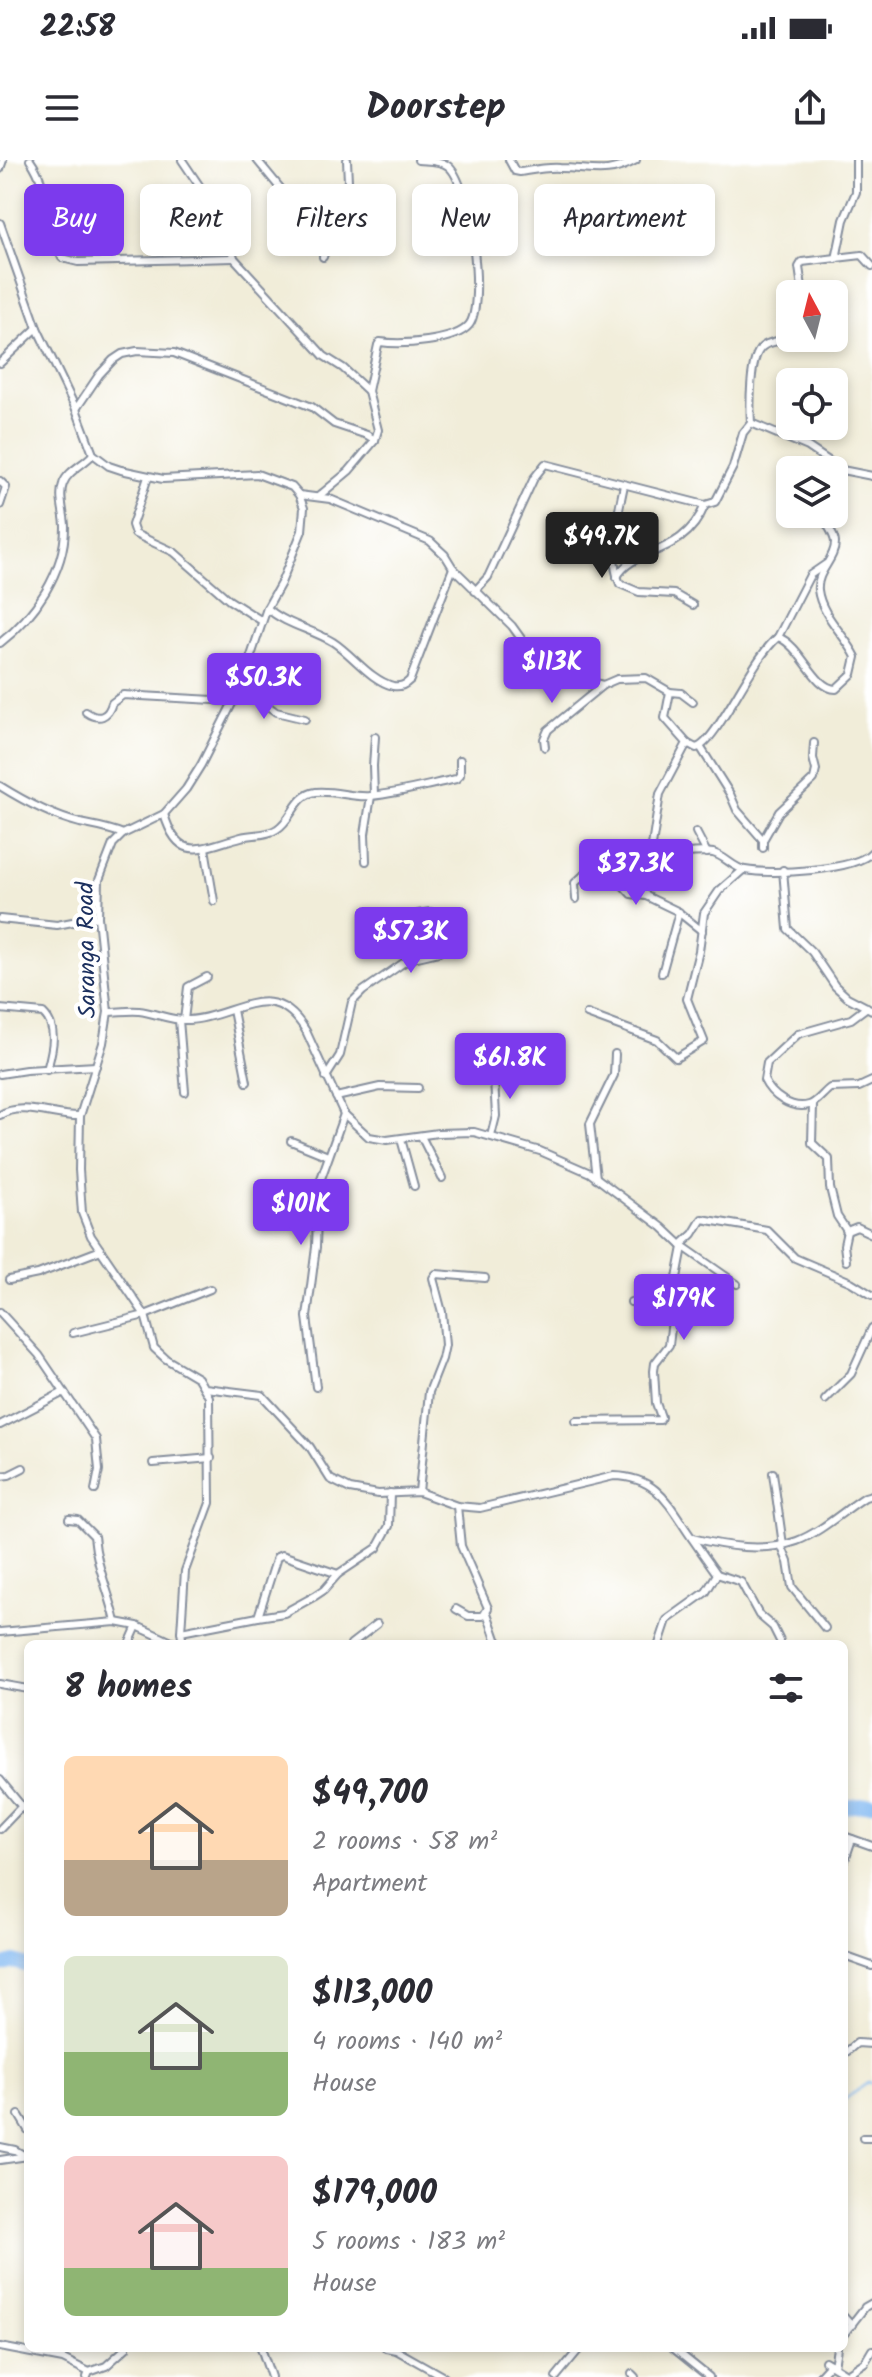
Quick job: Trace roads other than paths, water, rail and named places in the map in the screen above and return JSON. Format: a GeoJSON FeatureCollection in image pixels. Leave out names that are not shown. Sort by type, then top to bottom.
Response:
{"type":"FeatureCollection","features":[{"type":"Feature","properties":{"kind":"street"},"geometry":{"type":"LineString","coordinates":[[0,169],[3,160]]}},
{"type":"Feature","properties":{"kind":"street"},"geometry":{"type":"LineString","coordinates":[[30,160],[39,171],[45,188],[53,238],[62,258],[78,262],[234,258]]}},
{"type":"Feature","properties":{"kind":"street"},"geometry":{"type":"LineString","coordinates":[[182,160],[226,220],[234,258],[324,356],[343,368],[368,391]]}},
{"type":"Feature","properties":{"kind":"street"},"geometry":{"type":"LineString","coordinates":[[257,160],[277,184]]}},
{"type":"Feature","properties":{"kind":"street"},"geometry":{"type":"LineString","coordinates":[[323,257],[348,181],[347,160]]}},
{"type":"Feature","properties":{"kind":"street"},"geometry":{"type":"LineString","coordinates":[[319,496],[349,471],[375,440],[378,430],[368,391],[375,350],[380,342],[395,344],[448,337],[468,326],[476,305],[471,223],[453,171],[441,163],[418,160]]}},
{"type":"Feature","properties":{"kind":"street"},"geometry":{"type":"LineString","coordinates":[[509,160],[515,171],[556,167],[587,172],[617,170],[636,160]]}},
{"type":"Feature","properties":{"kind":"street"},"geometry":{"type":"LineString","coordinates":[[836,259],[844,220],[856,192],[856,160]]}},
{"type":"Feature","properties":{"kind":"street"},"geometry":{"type":"LineString","coordinates":[[0,223],[37,328],[76,409],[93,454],[109,466],[148,477],[179,479],[257,474],[292,487],[304,508],[302,531],[281,583],[267,608],[241,686],[194,777],[164,814],[123,834],[101,826],[79,823],[42,809],[0,786]]}},
{"type":"Feature","properties":{"kind":"street"},"geometry":{"type":"LineString","coordinates":[[801,280],[799,267],[802,262],[862,255],[872,266]]}},
{"type":"Feature","properties":{"kind":"street"},"geometry":{"type":"LineString","coordinates":[[0,363],[37,328]]}},
{"type":"Feature","properties":{"kind":"street"},"geometry":{"type":"LineString","coordinates":[[475,591],[488,577],[542,465],[705,505],[715,502],[733,467],[743,433],[751,423],[751,390],[757,353],[764,345],[776,343]]}},
{"type":"Feature","properties":{"kind":"street"},"geometry":{"type":"LineString","coordinates":[[76,409],[99,375],[122,354],[137,351],[174,353],[312,407],[334,424],[375,440]]}},
{"type":"Feature","properties":{"kind":"street"},"geometry":{"type":"LineString","coordinates":[[751,423],[808,447],[819,456]]}},
{"type":"Feature","properties":{"kind":"street"},"geometry":{"type":"LineString","coordinates":[[0,643],[14,632],[50,586],[64,542],[61,489],[64,479],[93,454]]}},
{"type":"Feature","properties":{"kind":"street"},"geometry":{"type":"LineString","coordinates":[[848,471],[872,476]]}},
{"type":"Feature","properties":{"kind":"street"},"geometry":{"type":"LineString","coordinates":[[148,477],[132,525],[135,534],[174,552],[229,600],[262,621]]}},
{"type":"Feature","properties":{"kind":"street"},"geometry":{"type":"LineString","coordinates":[[0,481],[6,487],[0,505]]}},
{"type":"Feature","properties":{"kind":"street"},"geometry":{"type":"LineString","coordinates":[[624,485],[615,544],[617,577],[623,587],[639,592],[674,594],[693,605]]}},
{"type":"Feature","properties":{"kind":"street"},"geometry":{"type":"LineString","coordinates":[[299,495],[319,496],[430,541],[512,626],[541,664],[603,685]]}},
{"type":"Feature","properties":{"kind":"street"},"geometry":{"type":"LineString","coordinates":[[617,577],[627,565],[684,537],[705,505]]}},
{"type":"Feature","properties":{"kind":"street"},"geometry":{"type":"LineString","coordinates":[[778,637],[794,646],[822,684],[830,689],[836,689],[852,674],[856,657],[823,608],[818,591],[818,580],[835,541],[829,528]]}},
{"type":"Feature","properties":{"kind":"street"},"geometry":{"type":"LineString","coordinates":[[670,692],[665,718],[687,743],[701,748],[709,742],[757,660],[778,637],[810,575],[826,564]]}},
{"type":"Feature","properties":{"kind":"street"},"geometry":{"type":"LineString","coordinates":[[267,608],[277,617],[331,641],[354,656],[365,670],[399,686],[410,680],[453,568]]}},
{"type":"Feature","properties":{"kind":"street"},"geometry":{"type":"LineString","coordinates":[[545,747],[548,730],[603,685],[617,679],[642,677],[670,692],[681,693],[693,702]]}},
{"type":"Feature","properties":{"kind":"street"},"geometry":{"type":"LineString","coordinates":[[241,686],[276,712],[305,719]]}},
{"type":"Feature","properties":{"kind":"street"},"geometry":{"type":"LineString","coordinates":[[86,712],[93,717],[104,716],[112,703],[123,695],[232,701]]}},
{"type":"Feature","properties":{"kind":"street"},"geometry":{"type":"LineString","coordinates":[[366,861],[365,834],[373,795],[375,737]]}},
{"type":"Feature","properties":{"kind":"street"},"geometry":{"type":"LineString","coordinates":[[646,896],[648,856],[663,784],[687,743]]}},
{"type":"Feature","properties":{"kind":"street"},"geometry":{"type":"LineString","coordinates":[[701,748],[737,810],[763,844],[779,812],[814,779],[814,743]]}},
{"type":"Feature","properties":{"kind":"street"},"geometry":{"type":"LineString","coordinates":[[164,814],[170,833],[178,843],[189,849],[205,848],[243,836],[274,831],[287,820],[299,801],[310,794],[373,795],[404,791],[456,779],[460,775],[460,760]]}},
{"type":"Feature","properties":{"kind":"street"},"geometry":{"type":"LineString","coordinates":[[696,832],[707,853]]}},
{"type":"Feature","properties":{"kind":"street","name":"Saranga Road"},"geometry":{"type":"LineString","coordinates":[[123,834],[113,844],[99,880],[98,917],[108,1012],[103,1043],[80,1116],[82,1213],[101,1250],[145,1315],[154,1348],[198,1378],[205,1388]]}},
{"type":"Feature","properties":{"kind":"street"},"geometry":{"type":"LineString","coordinates":[[205,848],[214,901]]}},
{"type":"Feature","properties":{"kind":"street"},"geometry":{"type":"LineString","coordinates":[[651,852],[677,856],[720,855],[743,870],[783,870],[856,863],[871,856]]}},
{"type":"Feature","properties":{"kind":"street"},"geometry":{"type":"LineString","coordinates":[[587,1014],[657,1040],[676,1058],[701,1043],[703,1035],[687,999],[705,908],[743,870]]}},
{"type":"Feature","properties":{"kind":"street"},"geometry":{"type":"LineString","coordinates":[[783,870],[788,929],[812,952],[835,986],[847,997],[868,1008]]}},
{"type":"Feature","properties":{"kind":"street"},"geometry":{"type":"LineString","coordinates":[[576,899],[575,883],[581,876],[588,874],[616,880],[631,894],[646,896],[679,912],[702,931]]}},
{"type":"Feature","properties":{"kind":"street"},"geometry":{"type":"LineString","coordinates":[[326,1077],[340,1055],[352,1002],[409,959],[439,952],[443,940],[439,915],[430,912],[418,914]]}},
{"type":"Feature","properties":{"kind":"street"},"geometry":{"type":"LineString","coordinates":[[662,973],[679,912]]}},
{"type":"Feature","properties":{"kind":"street"},"geometry":{"type":"LineString","coordinates":[[0,919],[57,925],[98,917]]}},
{"type":"Feature","properties":{"kind":"street"},"geometry":{"type":"LineString","coordinates":[[185,1092],[182,1020],[188,987],[207,977]]}},
{"type":"Feature","properties":{"kind":"street"},"geometry":{"type":"LineString","coordinates":[[872,998],[868,1008],[851,1019],[798,1034],[764,1067],[764,1080],[777,1097],[793,1105],[813,1104],[830,1088],[859,1087],[872,1081]]}},
{"type":"Feature","properties":{"kind":"street"},"geometry":{"type":"LineString","coordinates":[[108,1012],[138,1011],[182,1020],[217,1016],[255,1001],[292,1012],[306,1031],[344,1114],[363,1132],[376,1139],[457,1132],[491,1136],[565,1161],[596,1178],[662,1227],[682,1246],[737,1284]]}},
{"type":"Feature","properties":{"kind":"street"},"geometry":{"type":"LineString","coordinates":[[0,1009],[43,1013],[48,1018],[53,1038],[47,1070]]}},
{"type":"Feature","properties":{"kind":"street"},"geometry":{"type":"LineString","coordinates":[[233,1010],[247,1082]]}},
{"type":"Feature","properties":{"kind":"street"},"geometry":{"type":"LineString","coordinates":[[491,1136],[496,1116],[493,1061],[511,1052]]}},
{"type":"Feature","properties":{"kind":"street"},"geometry":{"type":"LineString","coordinates":[[596,1178],[590,1124],[614,1075],[615,1054]]}},
{"type":"Feature","properties":{"kind":"street"},"geometry":{"type":"LineString","coordinates":[[0,1074],[96,1066]]}},
{"type":"Feature","properties":{"kind":"street"},"geometry":{"type":"LineString","coordinates":[[336,1097],[380,1087],[418,1088]]}},
{"type":"Feature","properties":{"kind":"street"},"geometry":{"type":"LineString","coordinates":[[813,1104],[812,1143],[829,1159],[830,1188],[837,1216],[847,1231],[844,1245],[846,1261]]}},
{"type":"Feature","properties":{"kind":"street"},"geometry":{"type":"LineString","coordinates":[[0,1115],[20,1109],[65,1117],[80,1116]]}},
{"type":"Feature","properties":{"kind":"street"},"geometry":{"type":"LineString","coordinates":[[316,1387],[307,1317],[316,1247],[318,1187],[344,1114]]}},
{"type":"Feature","properties":{"kind":"street"},"geometry":{"type":"LineString","coordinates":[[421,1136],[442,1178]]}},
{"type":"Feature","properties":{"kind":"street"},"geometry":{"type":"LineString","coordinates":[[401,1139],[414,1186]]}},
{"type":"Feature","properties":{"kind":"street"},"geometry":{"type":"LineString","coordinates":[[291,1141],[328,1156]]}},
{"type":"Feature","properties":{"kind":"street"},"geometry":{"type":"LineString","coordinates":[[576,1421],[660,1420],[656,1403],[655,1363],[669,1345],[682,1246],[702,1219],[767,1230],[795,1258],[851,1282],[872,1295]]}},
{"type":"Feature","properties":{"kind":"street"},"geometry":{"type":"LineString","coordinates":[[847,1231],[857,1227],[872,1234]]}},
{"type":"Feature","properties":{"kind":"street"},"geometry":{"type":"LineString","coordinates":[[9,1280],[61,1267],[101,1250]]}},
{"type":"Feature","properties":{"kind":"street"},"geometry":{"type":"LineString","coordinates":[[419,1492],[429,1392],[445,1345],[442,1312],[433,1278],[436,1274],[485,1278]]}},
{"type":"Feature","properties":{"kind":"street"},"geometry":{"type":"LineString","coordinates":[[73,1333],[145,1315],[210,1289]]}},
{"type":"Feature","properties":{"kind":"street"},"geometry":{"type":"LineString","coordinates":[[631,1302],[676,1300]]}},
{"type":"Feature","properties":{"kind":"street"},"geometry":{"type":"LineString","coordinates":[[0,1312],[39,1355],[96,1439],[99,1470],[95,1490]]}},
{"type":"Feature","properties":{"kind":"street"},"geometry":{"type":"LineString","coordinates":[[825,1400],[851,1374],[872,1328]]}},
{"type":"Feature","properties":{"kind":"street"},"geometry":{"type":"LineString","coordinates":[[182,1640],[185,1571],[210,1503],[210,1408],[205,1388],[262,1395],[310,1447],[330,1479],[350,1489],[378,1494],[419,1492],[457,1506],[494,1507],[614,1476],[627,1476],[660,1492],[717,1574],[741,1582],[759,1615],[773,1627],[780,1640]]}},
{"type":"Feature","properties":{"kind":"street"},"geometry":{"type":"LineString","coordinates":[[0,1425],[64,1392]]}},
{"type":"Feature","properties":{"kind":"street"},"geometry":{"type":"LineString","coordinates":[[153,1463],[211,1458]]}},
{"type":"Feature","properties":{"kind":"street"},"geometry":{"type":"LineString","coordinates":[[0,1476],[23,1468]]}},
{"type":"Feature","properties":{"kind":"street"},"geometry":{"type":"LineString","coordinates":[[773,1473],[782,1545],[792,1587],[825,1628]]}},
{"type":"Feature","properties":{"kind":"street"},"geometry":{"type":"LineString","coordinates":[[181,1632],[284,1613],[324,1590],[338,1574],[368,1555],[383,1539],[390,1521],[390,1493]]}},
{"type":"Feature","properties":{"kind":"street"},"geometry":{"type":"LineString","coordinates":[[692,1538],[720,1545],[782,1545],[807,1536],[872,1495]]}},
{"type":"Feature","properties":{"kind":"street"},"geometry":{"type":"LineString","coordinates":[[457,1506],[461,1546],[488,1608],[497,1640]]}},
{"type":"Feature","properties":{"kind":"street"},"geometry":{"type":"LineString","coordinates":[[69,1519],[78,1520],[94,1536],[97,1565],[110,1593],[116,1622]]}},
{"type":"Feature","properties":{"kind":"street"},"geometry":{"type":"LineString","coordinates":[[258,1617],[277,1557],[282,1555],[338,1574]]}},
{"type":"Feature","properties":{"kind":"street"},"geometry":{"type":"LineString","coordinates":[[660,1640],[667,1620],[706,1592],[717,1574]]}},
{"type":"Feature","properties":{"kind":"street"},"geometry":{"type":"LineString","coordinates":[[456,1609],[476,1618],[487,1613]]}},
{"type":"Feature","properties":{"kind":"street"},"geometry":{"type":"LineString","coordinates":[[0,1632],[116,1622],[137,1626],[167,1640]]}},
{"type":"Feature","properties":{"kind":"street"},"geometry":{"type":"LineString","coordinates":[[356,1640],[377,1624]]}},
{"type":"Feature","properties":{"kind":"street"},"geometry":{"type":"LineString","coordinates":[[131,1640],[137,1626]]}},
{"type":"Feature","properties":{"kind":"street"},"geometry":{"type":"LineString","coordinates":[[0,1684],[24,1688]]}},
{"type":"Feature","properties":{"kind":"street"},"geometry":{"type":"LineString","coordinates":[[0,1780],[24,1809]]}},
{"type":"Feature","properties":{"kind":"street"},"geometry":{"type":"LineString","coordinates":[[0,1829],[22,1806]]}},
{"type":"Feature","properties":{"kind":"street"},"geometry":{"type":"LineString","coordinates":[[848,1838],[872,1846]]}},
{"type":"Feature","properties":{"kind":"street"},"geometry":{"type":"LineString","coordinates":[[848,1851],[852,1839]]}},
{"type":"Feature","properties":{"kind":"street"},"geometry":{"type":"LineString","coordinates":[[848,1957],[872,1966]]}},
{"type":"Feature","properties":{"kind":"street"},"geometry":{"type":"LineString","coordinates":[[848,2051],[857,2043],[872,2044]]}},
{"type":"Feature","properties":{"kind":"street"},"geometry":{"type":"LineString","coordinates":[[19,2115],[24,2123]]}},
{"type":"Feature","properties":{"kind":"street"},"geometry":{"type":"LineString","coordinates":[[863,2138],[872,2138]]}},
{"type":"Feature","properties":{"kind":"street"},"geometry":{"type":"LineString","coordinates":[[0,2147],[24,2154]]}},
{"type":"Feature","properties":{"kind":"street"},"geometry":{"type":"LineString","coordinates":[[0,2160],[24,2156]]}},
{"type":"Feature","properties":{"kind":"street"},"geometry":{"type":"LineString","coordinates":[[848,2330],[865,2307],[872,2303]]}},
{"type":"Feature","properties":{"kind":"street"},"geometry":{"type":"LineString","coordinates":[[848,2320],[852,2325]]}},
{"type":"Feature","properties":{"kind":"street"},"geometry":{"type":"LineString","coordinates":[[0,2347],[24,2352]]}},
{"type":"Feature","properties":{"kind":"street"},"geometry":{"type":"LineString","coordinates":[[830,2364],[849,2376],[865,2362],[872,2350]]}},
{"type":"Feature","properties":{"kind":"street"},"geometry":{"type":"LineString","coordinates":[[26,2352],[63,2359],[88,2374],[106,2366],[122,2352]]}},
{"type":"Feature","properties":{"kind":"street"},"geometry":{"type":"LineString","coordinates":[[262,2352],[271,2377]]}},
{"type":"Feature","properties":{"kind":"street"},"geometry":{"type":"LineString","coordinates":[[400,2352],[444,2377]]}},
{"type":"Feature","properties":{"kind":"street"},"geometry":{"type":"LineString","coordinates":[[556,2377],[577,2352]]}},
{"type":"Feature","properties":{"kind":"street"},"geometry":{"type":"LineString","coordinates":[[678,2352],[709,2377]]}},
{"type":"Feature","properties":{"kind":"street"},"geometry":{"type":"LineString","coordinates":[[818,2377],[830,2364],[835,2352]]}},
{"type":"Feature","properties":{"kind":"waterway"},"geometry":{"type":"LineString","coordinates":[[848,1807],[872,1804]]}},
{"type":"Feature","properties":{"kind":"waterway"},"geometry":{"type":"LineString","coordinates":[[0,1966],[14,1962],[24,1965]]}},
{"type":"Feature","properties":{"kind":"waterway"},"geometry":{"type":"LineString","coordinates":[[848,2097],[869,2082],[872,2084]]}}]}
